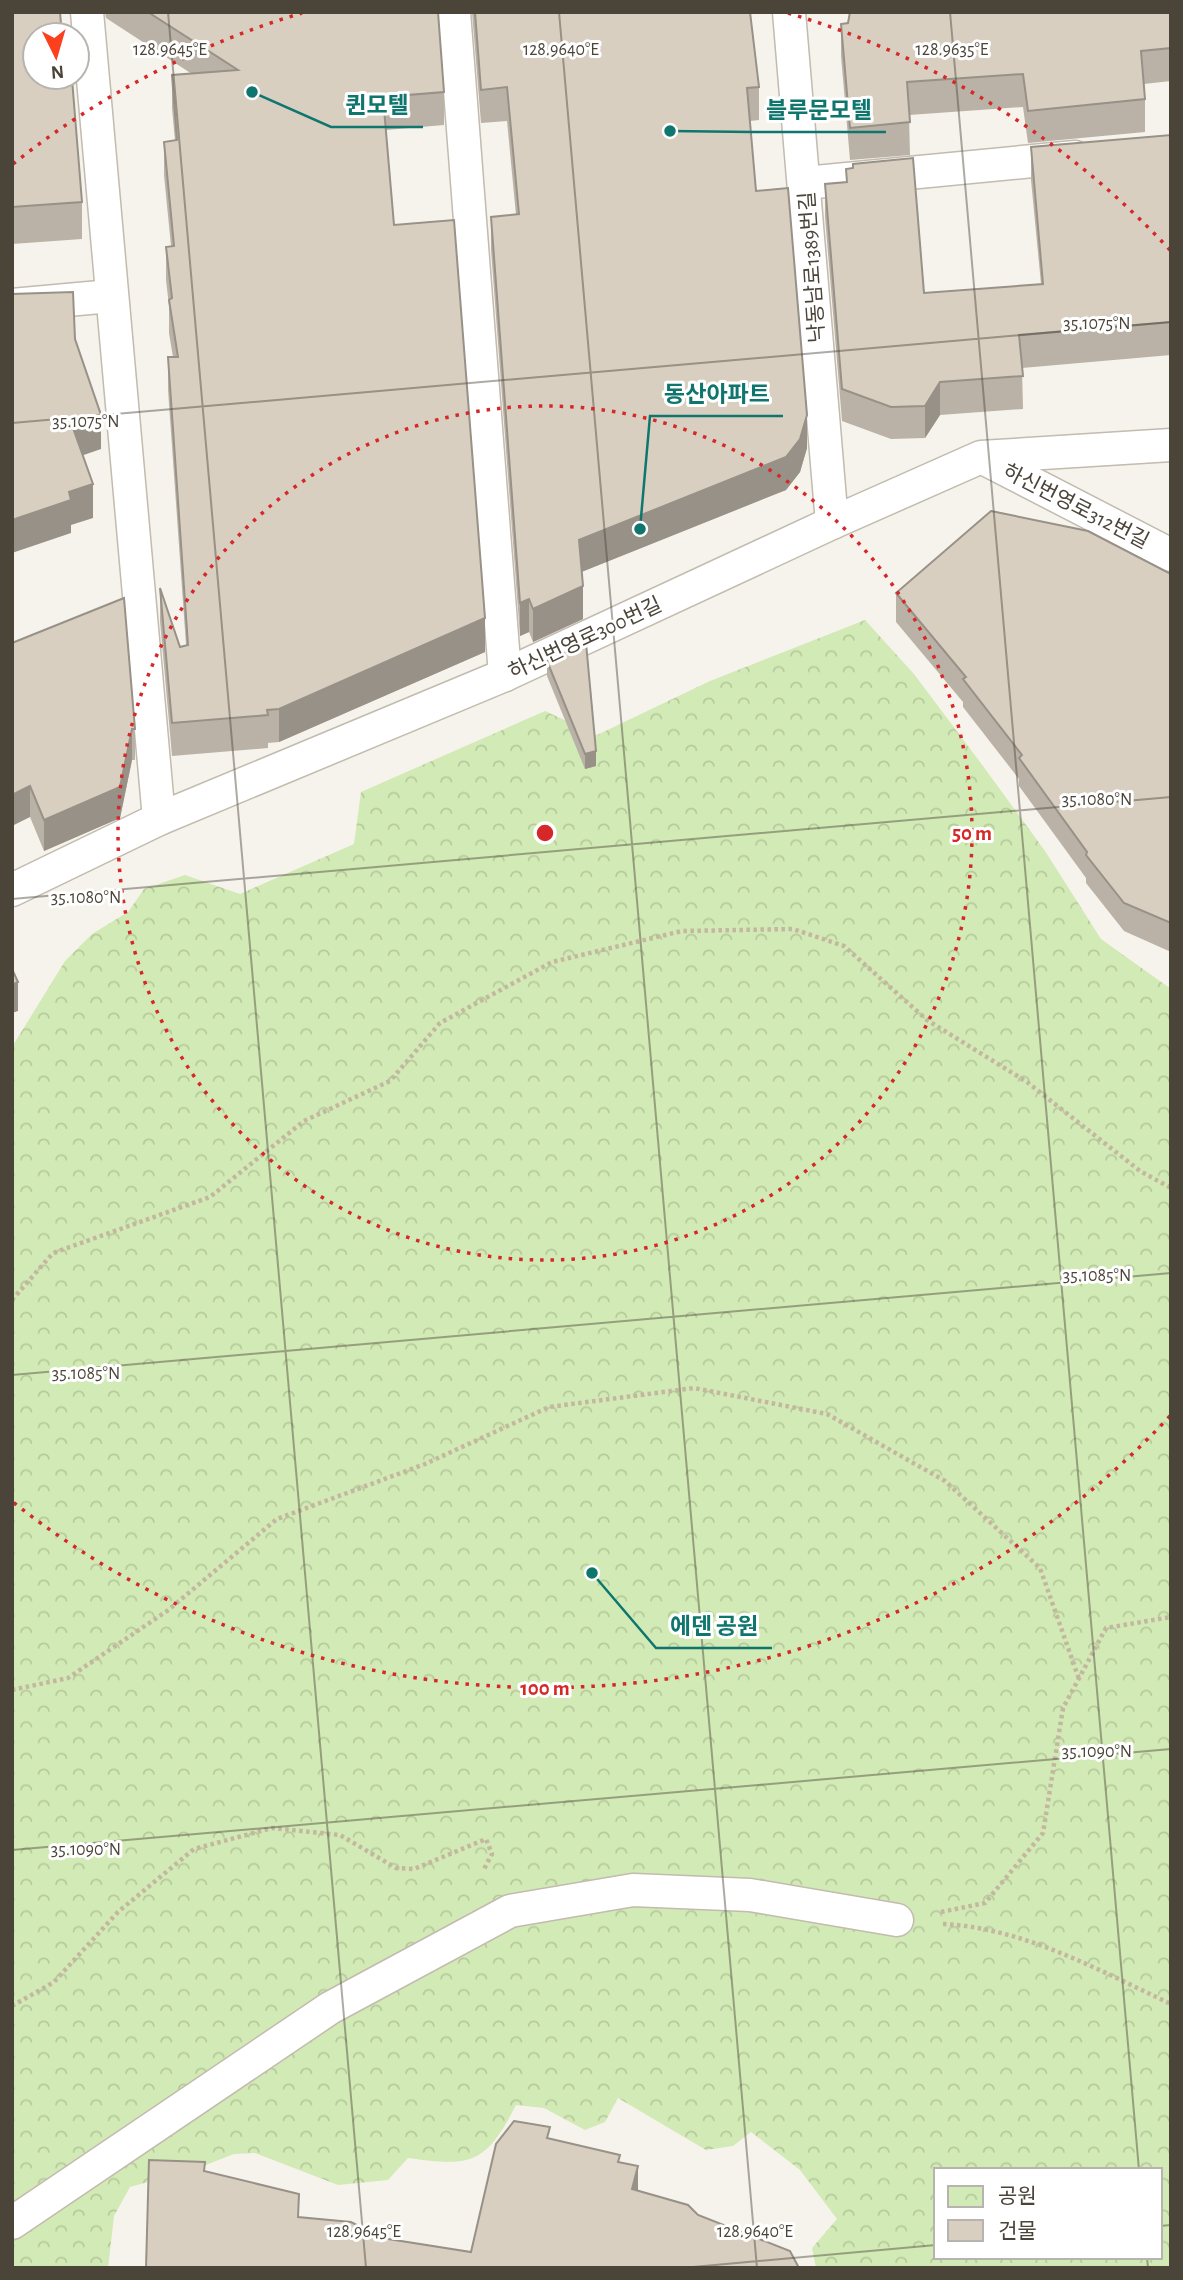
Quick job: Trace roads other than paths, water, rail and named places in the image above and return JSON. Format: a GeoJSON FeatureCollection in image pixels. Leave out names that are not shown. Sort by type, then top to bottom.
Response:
{"type":"FeatureCollection","features":[{"type":"Feature","properties":{"kind":"lane"},"geometry":{"type":"LineString","coordinates":[[87,12],[111,296],[127,608],[159,819]]}},
{"type":"Feature","properties":{"kind":"lane"},"geometry":{"type":"LineString","coordinates":[[454,12],[505,675]]}},
{"type":"Feature","properties":{"kind":"lane","name":"낙동남로1389번길"},"geometry":{"type":"LineString","coordinates":[[789,12],[831,523]]}},
{"type":"Feature","properties":{"kind":"lane"},"geometry":{"type":"LineString","coordinates":[[805,183],[1103,155]]}},
{"type":"Feature","properties":{"kind":"lane"},"geometry":{"type":"LineString","coordinates":[[12,305],[111,296]]}},
{"type":"Feature","properties":{"kind":"lane","name":"하신번영로300번길"},"geometry":{"type":"LineString","coordinates":[[12,890],[159,819],[505,675],[831,523],[981,457],[1171,445]]}},
{"type":"Feature","properties":{"kind":"lane","name":"하신번영로312번길"},"geometry":{"type":"LineString","coordinates":[[981,457],[1171,555]]}},
{"type":"Feature","properties":{"kind":"lane"},"geometry":{"type":"LineString","coordinates":[[12,2223],[330,2008],[510,1911],[633,1890],[750,1895],[897,1920]]}},
{"type":"Feature","properties":{"kind":"place","name":"퀸모텔"},"geometry":{"type":"Point","coordinates":[252,92]}},
{"type":"Feature","properties":{"kind":"place","name":"블루문모텔"},"geometry":{"type":"Point","coordinates":[670,131]}},
{"type":"Feature","properties":{"kind":"place","name":"동산아파트"},"geometry":{"type":"Point","coordinates":[640,529]}},
{"type":"Feature","properties":{"kind":"place","name":"에덴 공원"},"geometry":{"type":"Point","coordinates":[592,1573]}}]}
